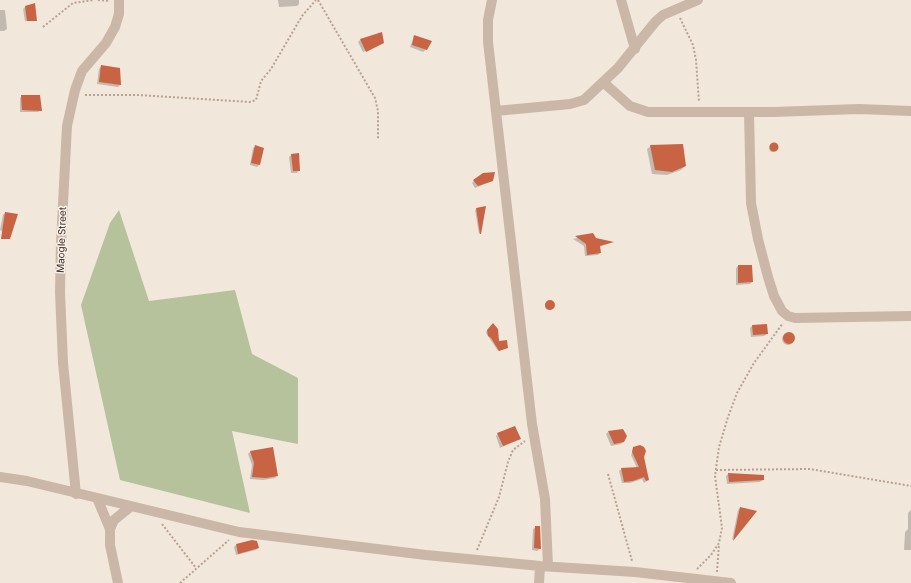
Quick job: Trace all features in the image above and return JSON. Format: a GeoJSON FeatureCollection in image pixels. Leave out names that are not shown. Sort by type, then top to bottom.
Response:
{"type":"FeatureCollection","features":[{"type":"Feature","properties":{"kind":"street","name":"Maogle Street"},"geometry":{"type":"LineString","coordinates":[[76,494],[63,363],[60,292],[67,126],[73,96],[82,71],[106,43],[115,27],[119,14],[119,0]]}},
{"type":"Feature","properties":{"kind":"street"},"geometry":{"type":"LineString","coordinates":[[492,0],[488,20],[488,42],[534,436],[545,499],[544,566],[539,583]]}},
{"type":"Feature","properties":{"kind":"street"},"geometry":{"type":"LineString","coordinates":[[621,0],[635,49]]}},
{"type":"Feature","properties":{"kind":"street"},"geometry":{"type":"LineString","coordinates":[[496,112],[570,104],[584,100],[635,49],[656,21],[663,15],[698,0]]}},
{"type":"Feature","properties":{"kind":"street"},"geometry":{"type":"LineString","coordinates":[[603,82],[630,106],[648,112],[700,113],[859,109],[911,111]]}},
{"type":"Feature","properties":{"kind":"street"},"geometry":{"type":"LineString","coordinates":[[749,112],[751,204],[758,238],[774,296],[782,311],[788,316],[795,318],[911,316]]}},
{"type":"Feature","properties":{"kind":"street"},"geometry":{"type":"LineString","coordinates":[[0,477],[27,481],[239,532],[472,560],[635,572],[670,579],[687,577],[731,583]]}},
{"type":"Feature","properties":{"kind":"street"},"geometry":{"type":"LineString","coordinates":[[98,498],[110,529],[110,545],[118,583]]}},
{"type":"Feature","properties":{"kind":"street"},"geometry":{"type":"LineString","coordinates":[[110,529],[114,520],[130,507]]}},
{"type":"Feature","properties":{"kind":"path"},"geometry":{"type":"LineString","coordinates":[[42,27],[73,3],[94,0]]}},
{"type":"Feature","properties":{"kind":"path"},"geometry":{"type":"LineString","coordinates":[[73,96],[136,95],[224,101],[250,102],[256,100],[261,81],[271,69],[302,16],[317,0],[375,98],[378,112],[378,140]]}},
{"type":"Feature","properties":{"kind":"path"},"geometry":{"type":"LineString","coordinates":[[675,10],[685,25],[693,45],[696,60],[700,113]]}},
{"type":"Feature","properties":{"kind":"path"},"geometry":{"type":"LineString","coordinates":[[717,581],[719,543],[722,528],[717,494],[716,470],[719,447],[737,392],[754,363],[788,316]]}},
{"type":"Feature","properties":{"kind":"path"},"geometry":{"type":"LineString","coordinates":[[472,560],[488,525],[513,450],[534,436]]}},
{"type":"Feature","properties":{"kind":"path"},"geometry":{"type":"LineString","coordinates":[[716,470],[810,469],[911,486]]}},
{"type":"Feature","properties":{"kind":"path"},"geometry":{"type":"LineString","coordinates":[[608,474],[635,572]]}},
{"type":"Feature","properties":{"kind":"path"},"geometry":{"type":"LineString","coordinates":[[152,512],[196,568]]}},
{"type":"Feature","properties":{"kind":"path"},"geometry":{"type":"LineString","coordinates":[[180,583],[239,532]]}},
{"type":"Feature","properties":{"kind":"path"},"geometry":{"type":"LineString","coordinates":[[687,577],[711,555],[719,543]]}},
{"type":"Feature","properties":{"kind":"green space"},"geometry":{"type":"Polygon","coordinates":[[[119,210],[149,301],[235,290],[252,354],[298,378],[298,444],[232,431],[250,513],[120,480],[81,305],[110,223],[119,210]]]}},
{"type":"Feature","properties":{"kind":"building"},"geometry":{"type":"Polygon","coordinates":[[[35,3],[37,21],[27,21],[25,6],[35,3]]]}},
{"type":"Feature","properties":{"kind":"building"},"geometry":{"type":"Polygon","coordinates":[[[382,32],[384,43],[366,52],[360,39],[382,32]]]}},
{"type":"Feature","properties":{"kind":"building"},"geometry":{"type":"Polygon","coordinates":[[[414,35],[432,41],[427,50],[412,45],[414,35]]]}},
{"type":"Feature","properties":{"kind":"building"},"geometry":{"type":"Polygon","coordinates":[[[101,65],[120,68],[121,85],[99,82],[101,65]]]}},
{"type":"Feature","properties":{"kind":"building"},"geometry":{"type":"Polygon","coordinates":[[[21,95],[40,95],[42,111],[22,110],[21,95]]]}},
{"type":"Feature","properties":{"kind":"building"},"geometry":{"type":"Polygon","coordinates":[[[774,142],[779,147],[774,152],[769,147],[774,142]]]}},
{"type":"Feature","properties":{"kind":"building"},"geometry":{"type":"Polygon","coordinates":[[[683,144],[686,166],[672,172],[655,170],[650,145],[683,144]]]}},
{"type":"Feature","properties":{"kind":"building"},"geometry":{"type":"Polygon","coordinates":[[[255,145],[264,148],[260,165],[251,163],[255,145]]]}},
{"type":"Feature","properties":{"kind":"building"},"geometry":{"type":"Polygon","coordinates":[[[299,153],[300,171],[293,171],[291,154],[299,153]]]}},
{"type":"Feature","properties":{"kind":"building"},"geometry":{"type":"Polygon","coordinates":[[[495,172],[493,181],[478,186],[473,180],[483,173],[495,172]]]}},
{"type":"Feature","properties":{"kind":"building"},"geometry":{"type":"Polygon","coordinates":[[[486,206],[481,234],[480,234],[476,208],[486,206]]]}},
{"type":"Feature","properties":{"kind":"building"},"geometry":{"type":"Polygon","coordinates":[[[5,212],[18,214],[10,239],[1,239],[5,212]]]}},
{"type":"Feature","properties":{"kind":"building"},"geometry":{"type":"Polygon","coordinates":[[[593,233],[596,238],[614,242],[600,246],[601,253],[587,255],[586,244],[575,236],[593,233]]]}},
{"type":"Feature","properties":{"kind":"building"},"geometry":{"type":"Polygon","coordinates":[[[738,265],[752,265],[753,282],[738,283],[738,265]]]}},
{"type":"Feature","properties":{"kind":"building"},"geometry":{"type":"Polygon","coordinates":[[[550,300],[555,305],[550,310],[545,305],[550,300]]]}},
{"type":"Feature","properties":{"kind":"building"},"geometry":{"type":"Polygon","coordinates":[[[493,323],[498,329],[499,341],[507,340],[508,348],[499,351],[491,338],[488,336],[487,330],[493,323]]]}},
{"type":"Feature","properties":{"kind":"building"},"geometry":{"type":"Polygon","coordinates":[[[767,324],[768,334],[753,335],[752,325],[767,324]]]}},
{"type":"Feature","properties":{"kind":"building"},"geometry":{"type":"Polygon","coordinates":[[[791,332],[794,333],[794,343],[787,344],[784,343],[783,336],[784,333],[791,332]]]}},
{"type":"Feature","properties":{"kind":"building"},"geometry":{"type":"Polygon","coordinates":[[[515,426],[521,439],[503,446],[497,433],[515,426]]]}},
{"type":"Feature","properties":{"kind":"building"},"geometry":{"type":"Polygon","coordinates":[[[623,429],[627,436],[624,442],[614,444],[608,431],[623,429]]]}},
{"type":"Feature","properties":{"kind":"building"},"geometry":{"type":"Polygon","coordinates":[[[640,445],[644,447],[646,451],[644,457],[649,480],[646,481],[644,477],[633,481],[624,482],[621,468],[639,467],[632,452],[633,447],[640,445]]]}},
{"type":"Feature","properties":{"kind":"building"},"geometry":{"type":"Polygon","coordinates":[[[273,447],[278,476],[266,478],[252,477],[254,463],[250,451],[273,447]]]}},
{"type":"Feature","properties":{"kind":"building"},"geometry":{"type":"Polygon","coordinates":[[[728,473],[764,475],[764,480],[729,482],[728,473]]]}},
{"type":"Feature","properties":{"kind":"building"},"geometry":{"type":"Polygon","coordinates":[[[740,507],[757,511],[733,541],[740,507]]]}},
{"type":"Feature","properties":{"kind":"building"},"geometry":{"type":"Polygon","coordinates":[[[535,526],[540,526],[541,549],[534,548],[535,526]]]}},
{"type":"Feature","properties":{"kind":"building"},"geometry":{"type":"Polygon","coordinates":[[[252,540],[257,541],[259,548],[238,554],[236,544],[252,540]]]}}]}
